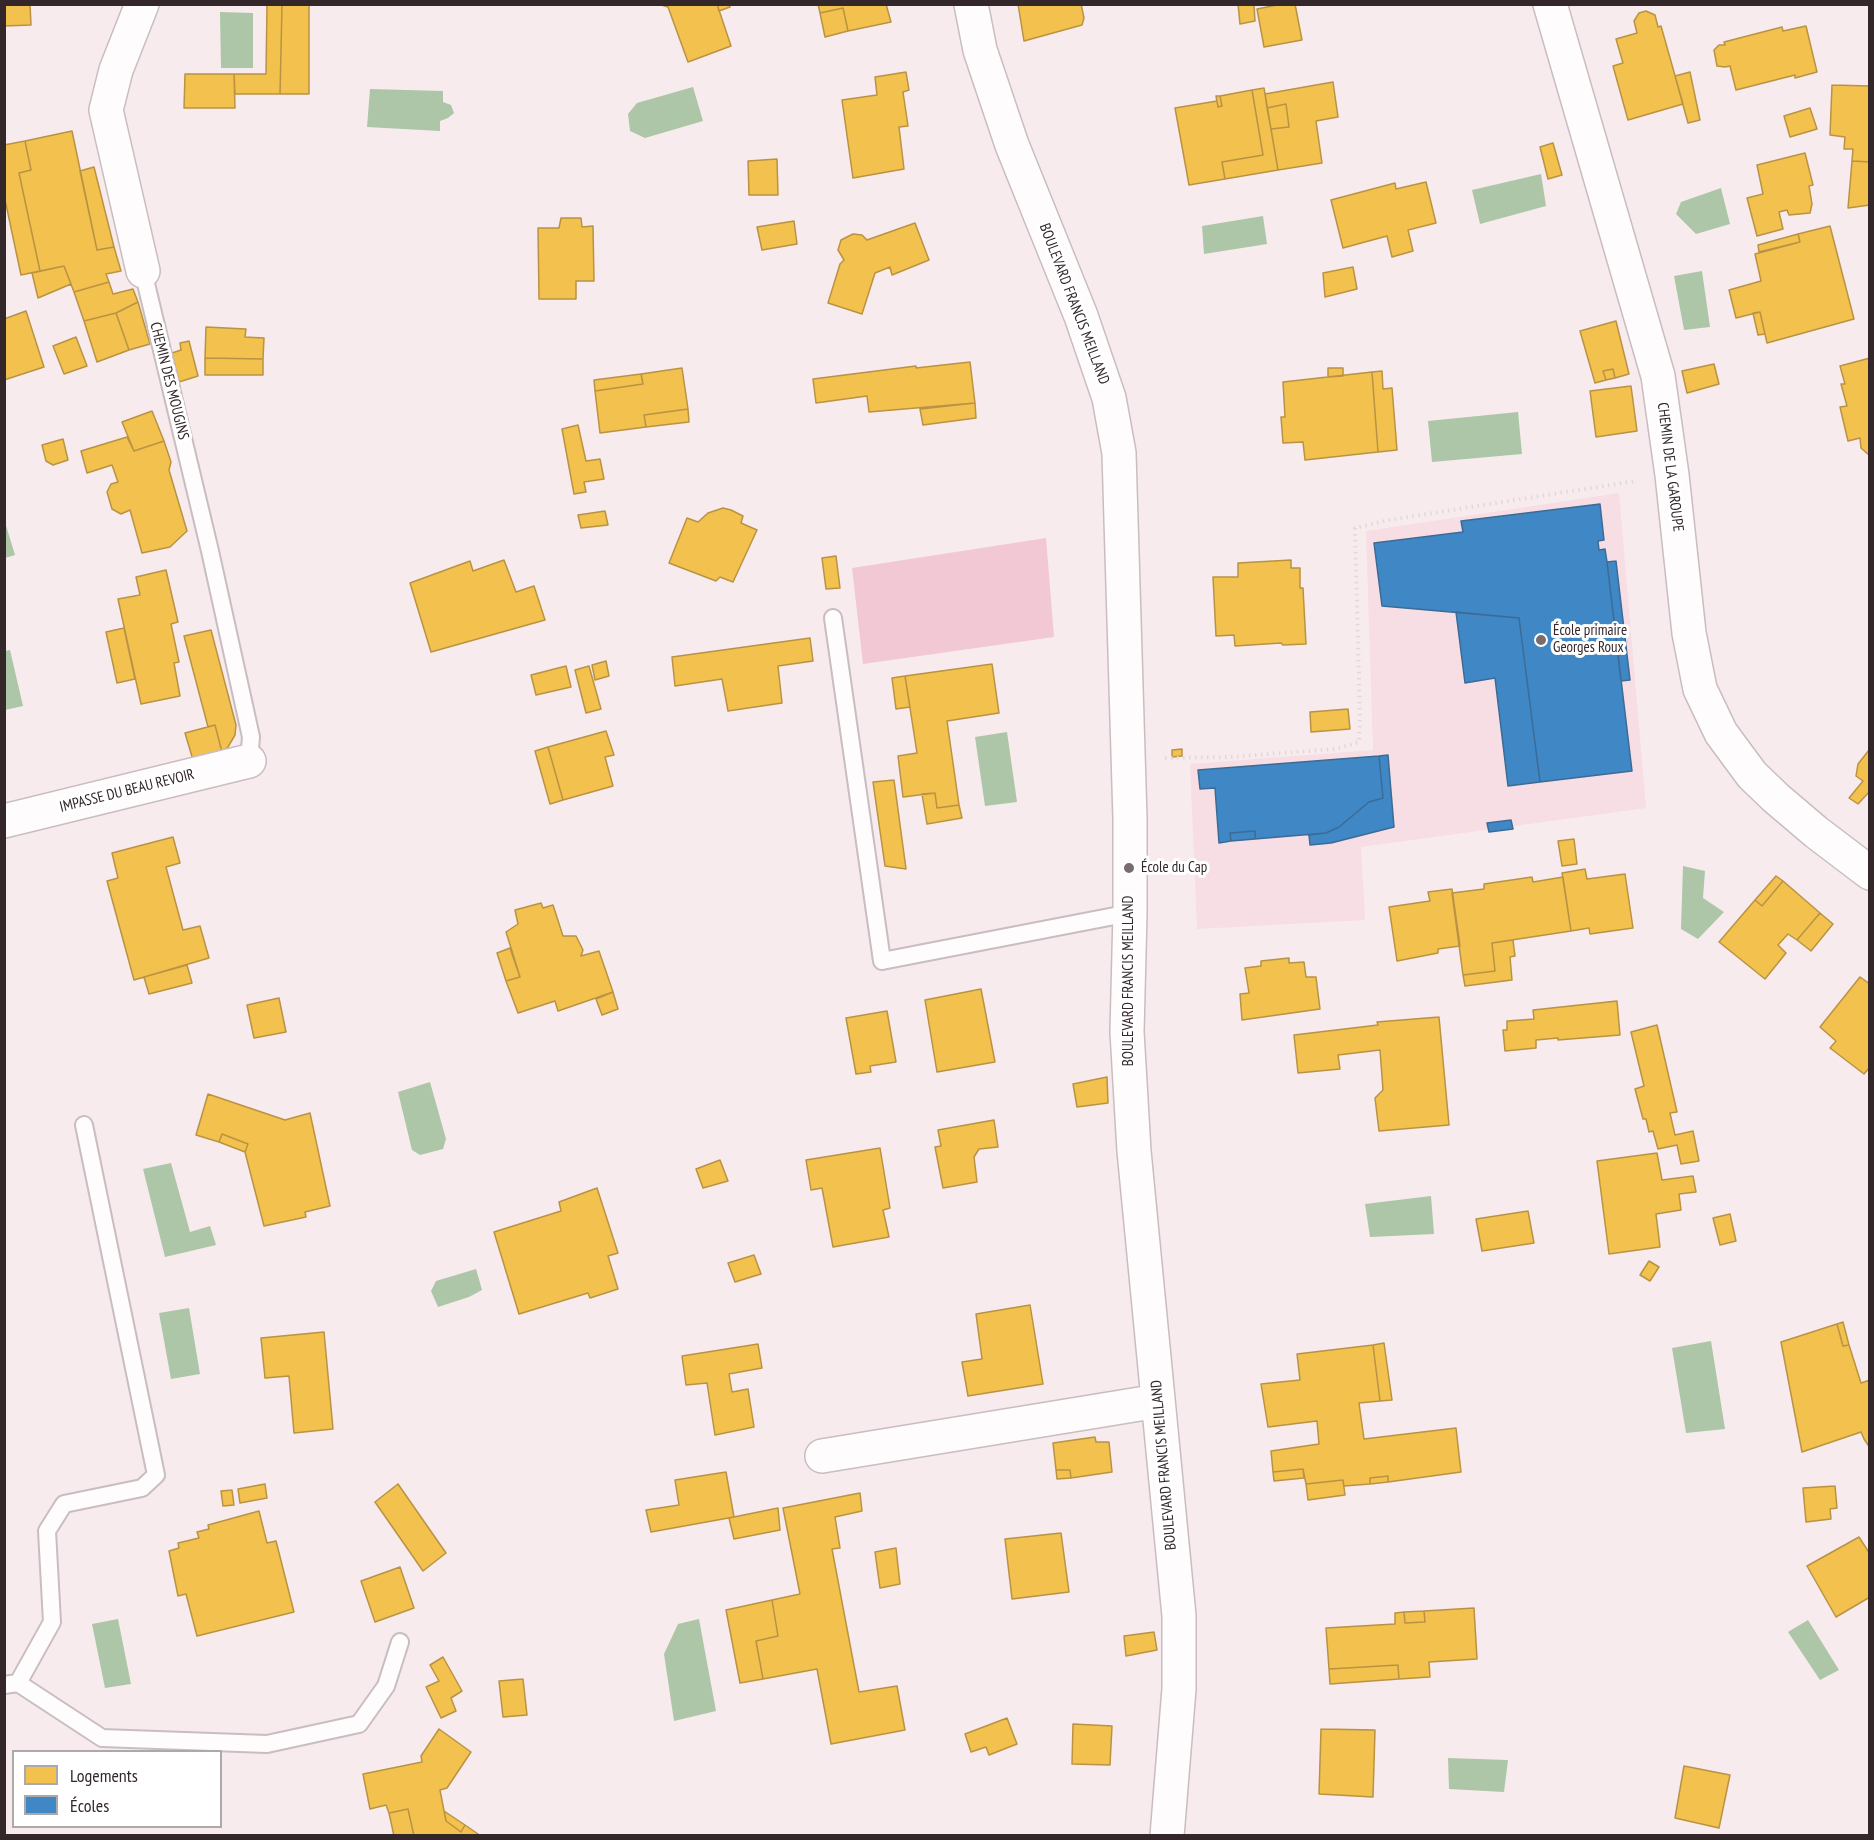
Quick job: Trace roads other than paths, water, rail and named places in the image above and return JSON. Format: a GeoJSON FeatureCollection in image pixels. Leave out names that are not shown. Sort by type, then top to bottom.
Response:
{"type":"FeatureCollection","features":[{"type":"Feature","properties":{"kind":"street","name":"CHEMIN DES MOUGINS"},"geometry":{"type":"LineString","coordinates":[[142,4],[116,70],[106,110],[143,271]]}},
{"type":"Feature","properties":{"kind":"street","name":"BOULEVARD FRANCIS MEILLAND"},"geometry":{"type":"LineString","coordinates":[[971,4],[980,50],[1012,145],[1081,316],[1109,399],[1119,453],[1130,913],[1126,1032],[1134,1151],[1179,1616],[1179,1689],[1167,1836]]}},
{"type":"Feature","properties":{"kind":"street","name":"CHEMIN DE LA GAROUPE"},"geometry":{"type":"LineString","coordinates":[[1550,4],[1659,376],[1689,633],[1700,688],[1721,733],[1752,775],[1816,832],[1869,873]]}},
{"type":"Feature","properties":{"kind":"street","name":"IMPASSE DU BEAU REVOIR"},"geometry":{"type":"LineString","coordinates":[[4,821],[249,761]]}},
{"type":"Feature","properties":{"kind":"street"},"geometry":{"type":"LineString","coordinates":[[822,1456],[1158,1401]]}},
{"type":"Feature","properties":{"kind":"lane","name":"CHEMIN DES MOUGINS"},"geometry":{"type":"LineString","coordinates":[[143,271],[251,737],[249,761]]}},
{"type":"Feature","properties":{"kind":"lane"},"geometry":{"type":"LineString","coordinates":[[833,618],[882,960],[1130,913]]}},
{"type":"Feature","properties":{"kind":"lane"},"geometry":{"type":"LineString","coordinates":[[84,1125],[156,1475],[142,1488],[64,1504],[47,1531],[52,1622],[11,1684],[102,1738],[267,1744],[359,1724],[386,1686],[400,1642]]}},
{"type":"Feature","properties":{"kind":"place","name":"École primaire Georges Roux"},"geometry":{"type":"Point","coordinates":[1541,640]}},
{"type":"Feature","properties":{"kind":"place","name":"École du Cap"},"geometry":{"type":"Point","coordinates":[1129,868]}}]}
